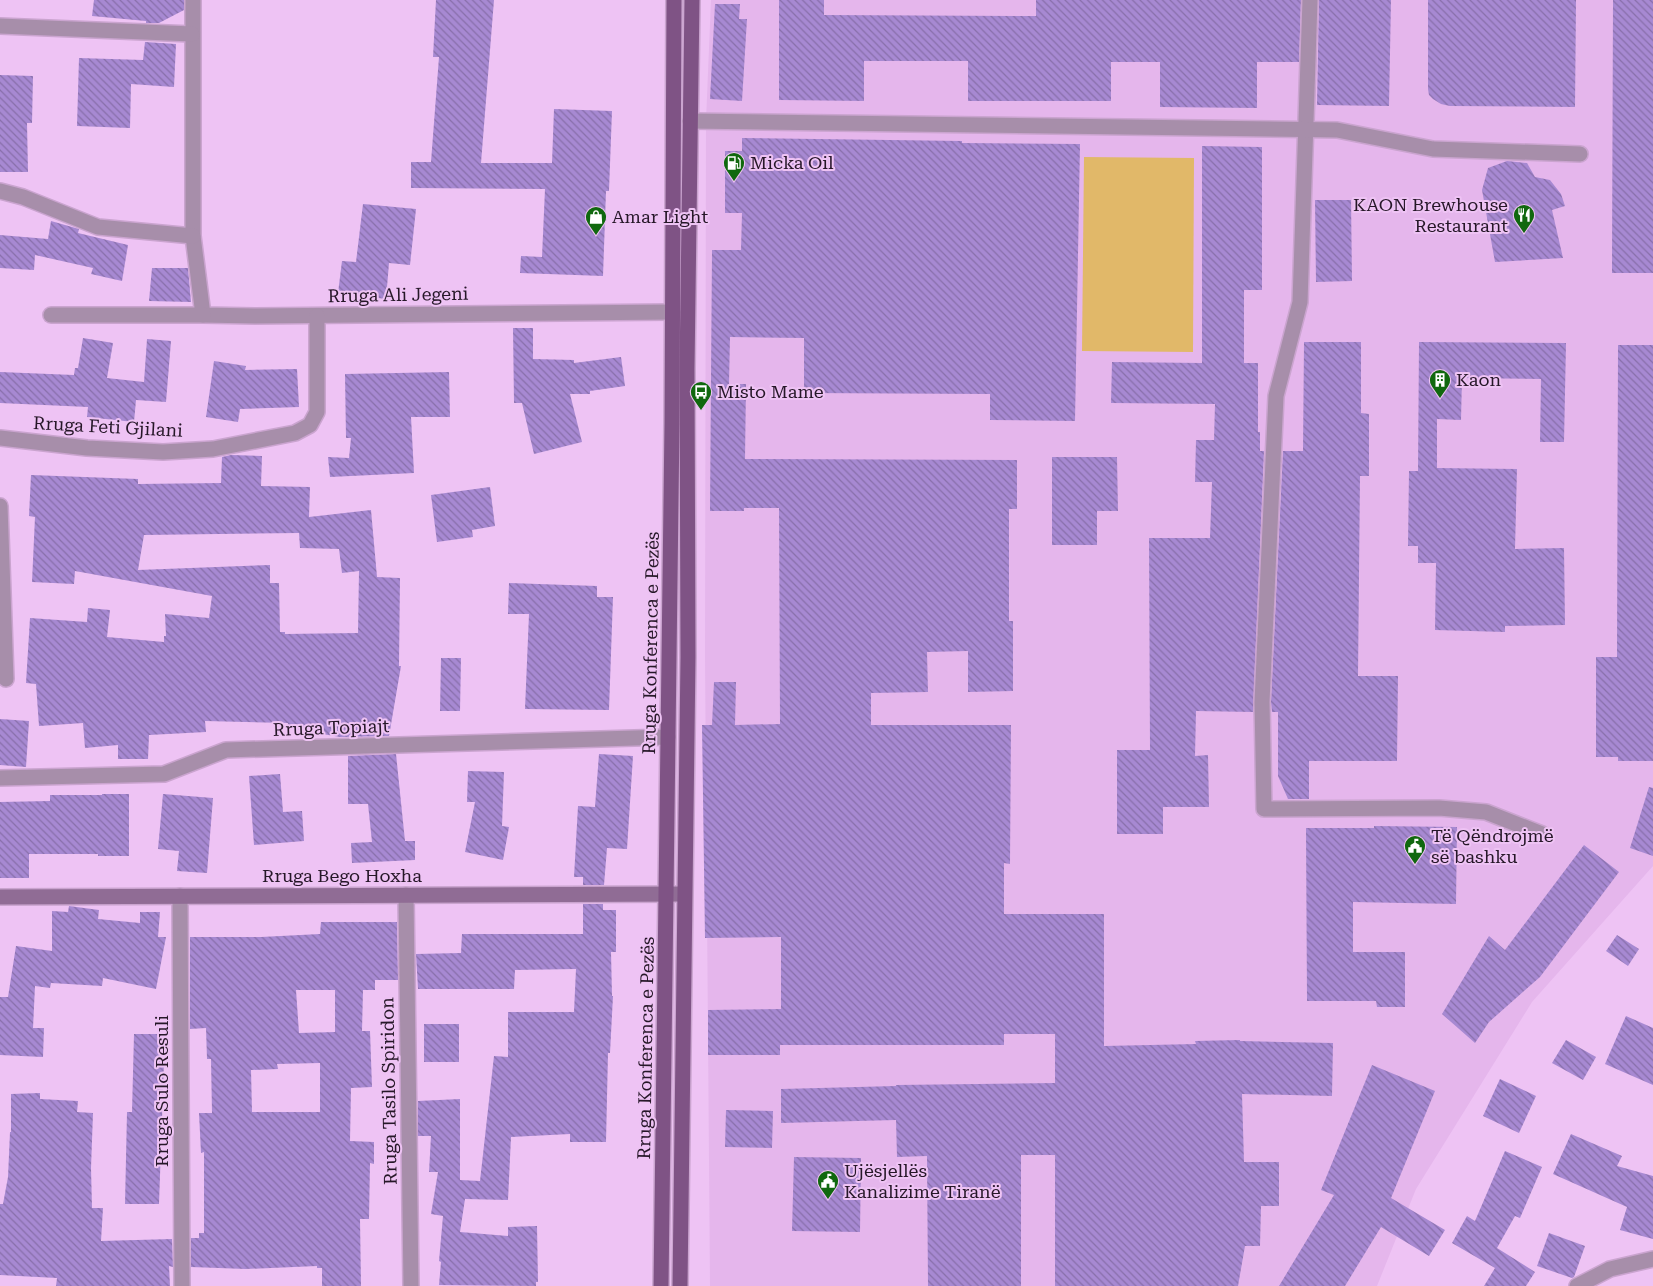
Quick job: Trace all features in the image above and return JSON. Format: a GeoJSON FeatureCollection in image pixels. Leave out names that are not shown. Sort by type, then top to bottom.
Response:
{"type":"FeatureCollection","features":[{"type":"Feature","properties":{"kind":"main road","name":"Rruga Konferenca e Pezës"},"geometry":{"type":"LineString","coordinates":[[661,1286],[673,312],[672,127],[674,0]]}},
{"type":"Feature","properties":{"kind":"main road","name":"Rruga Konferenca e Pezës"},"geometry":{"type":"LineString","coordinates":[[680,1286],[688,657],[687,369],[692,0]]}},
{"type":"Feature","properties":{"kind":"street"},"geometry":{"type":"LineString","coordinates":[[193,0],[193,236],[203,315]]}},
{"type":"Feature","properties":{"kind":"street"},"geometry":{"type":"LineString","coordinates":[[1310,0],[1300,302],[1276,396],[1262,702],[1264,810],[1439,808],[1486,812],[1542,834]]}},
{"type":"Feature","properties":{"kind":"street"},"geometry":{"type":"LineString","coordinates":[[0,26],[192,34]]}},
{"type":"Feature","properties":{"kind":"street"},"geometry":{"type":"LineString","coordinates":[[690,121],[1337,130],[1433,149],[1580,154]]}},
{"type":"Feature","properties":{"kind":"street"},"geometry":{"type":"LineString","coordinates":[[0,191],[23,197],[98,227],[193,236]]}},
{"type":"Feature","properties":{"kind":"street","name":"Rruga Ali Jegeni"},"geometry":{"type":"LineString","coordinates":[[51,315],[317,316],[673,312]]}},
{"type":"Feature","properties":{"kind":"street","name":"Rruga Feti Gjilani"},"geometry":{"type":"LineString","coordinates":[[0,438],[87,448],[163,452],[213,449],[295,433],[310,425],[317,412],[317,316]]}},
{"type":"Feature","properties":{"kind":"street"},"geometry":{"type":"LineString","coordinates":[[0,506],[6,679]]}},
{"type":"Feature","properties":{"kind":"street","name":"Rruga Topiajt"},"geometry":{"type":"LineString","coordinates":[[0,778],[164,774],[226,750],[668,737]]}},
{"type":"Feature","properties":{"kind":"street","name":"Rruga Bego Hoxha"},"geometry":{"type":"LineString","coordinates":[[0,897],[684,894]]}},
{"type":"Feature","properties":{"kind":"street","name":"Rruga Tasilo Spiridon"},"geometry":{"type":"LineString","coordinates":[[406,895],[411,1286]]}},
{"type":"Feature","properties":{"kind":"street","name":"Rruga Sulo Resuli"},"geometry":{"type":"LineString","coordinates":[[180,896],[182,1286]]}},
{"type":"Feature","properties":{"kind":"street"},"geometry":{"type":"LineString","coordinates":[[1577,1286],[1610,1269],[1653,1259]]}},
{"type":"Feature","properties":{"kind":"shaded area"},"geometry":{"type":"Polygon","coordinates":[[[711,0],[1653,0],[1653,866],[1532,1002],[1416,1189],[1377,1286],[710,1286],[705,657],[706,121],[711,0]]]}},
{"type":"Feature","properties":{"kind":"shaded area"},"geometry":{"type":"Polygon","coordinates":[[[1084,157],[1194,158],[1193,352],[1082,351],[1084,157]]]}},
{"type":"Feature","properties":{"kind":"building"},"geometry":{"type":"Polygon","coordinates":[[[94,0],[184,0],[184,10],[159,23],[146,23],[146,21],[92,16],[94,0]]]}},
{"type":"Feature","properties":{"kind":"building"},"geometry":{"type":"Polygon","coordinates":[[[436,0],[494,0],[481,163],[552,163],[554,109],[612,111],[609,191],[606,191],[603,276],[520,273],[521,256],[542,257],[545,189],[411,188],[411,162],[431,162],[439,57],[433,57],[436,0]]]}},
{"type":"Feature","properties":{"kind":"building"},"geometry":{"type":"Polygon","coordinates":[[[779,0],[824,0],[824,15],[1036,16],[1036,0],[1301,0],[1299,62],[1257,62],[1257,108],[1160,107],[1160,62],[1111,62],[1111,101],[968,101],[968,61],[864,61],[864,101],[779,100],[779,0]]]}},
{"type":"Feature","properties":{"kind":"building"},"geometry":{"type":"Polygon","coordinates":[[[1319,0],[1391,0],[1389,106],[1317,105],[1319,0]]]}},
{"type":"Feature","properties":{"kind":"building"},"geometry":{"type":"Polygon","coordinates":[[[1428,0],[1576,0],[1575,107],[1450,106],[1441,104],[1433,99],[1429,95],[1428,89],[1428,0]]]}},
{"type":"Feature","properties":{"kind":"building"},"geometry":{"type":"Polygon","coordinates":[[[1613,0],[1653,0],[1653,273],[1612,273],[1613,0]]]}},
{"type":"Feature","properties":{"kind":"building"},"geometry":{"type":"Polygon","coordinates":[[[715,4],[740,4],[739,19],[747,19],[742,101],[710,99],[715,4]]]}},
{"type":"Feature","properties":{"kind":"building"},"geometry":{"type":"Polygon","coordinates":[[[145,42],[176,44],[174,87],[131,84],[130,128],[77,126],[79,58],[143,60],[145,42]]]}},
{"type":"Feature","properties":{"kind":"building"},"geometry":{"type":"Polygon","coordinates":[[[0,75],[33,76],[32,123],[27,123],[28,172],[0,172],[0,75]]]}},
{"type":"Feature","properties":{"kind":"building"},"geometry":{"type":"Polygon","coordinates":[[[742,138],[1080,144],[1075,421],[990,420],[990,394],[804,393],[804,338],[730,337],[729,384],[746,384],[745,459],[1017,460],[1017,509],[1009,509],[1009,621],[1013,621],[1013,691],[968,692],[968,651],[927,652],[928,692],[871,693],[871,725],[1011,725],[1010,864],[1004,863],[1004,914],[1104,914],[1104,1046],[1196,1044],[1195,1041],[1240,1040],[1333,1043],[1332,1096],[1242,1094],[1244,1162],[1279,1162],[1279,1206],[1261,1206],[1260,1246],[1245,1246],[1238,1286],[1055,1286],[1055,1155],[1021,1155],[1021,1286],[928,1286],[927,1156],[897,1157],[896,1120],[781,1123],[781,1089],[1055,1083],[1055,1034],[1004,1034],[1004,1045],[780,1045],[780,1055],[708,1055],[708,1010],[781,1009],[781,937],[705,938],[702,725],[712,725],[714,682],[736,682],[735,725],[780,724],[779,508],[744,508],[744,511],[710,511],[712,250],[741,250],[742,213],[725,213],[725,151],[742,151],[742,138]]]}},
{"type":"Feature","properties":{"kind":"building"},"geometry":{"type":"Polygon","coordinates":[[[1202,146],[1262,147],[1262,290],[1244,290],[1244,363],[1258,363],[1258,432],[1260,432],[1260,451],[1264,451],[1253,712],[1196,711],[1195,756],[1208,755],[1209,807],[1163,807],[1163,834],[1117,834],[1117,750],[1150,750],[1149,538],[1210,538],[1212,482],[1195,482],[1196,440],[1214,440],[1215,404],[1111,403],[1112,362],[1202,363],[1202,146]]]}},
{"type":"Feature","properties":{"kind":"building","name":"KAON Brewhouse Restaurant"},"geometry":{"type":"Polygon","coordinates":[[[1507,161],[1527,163],[1535,177],[1550,180],[1561,194],[1565,206],[1552,210],[1563,258],[1495,262],[1482,190],[1488,168],[1507,161]]]}},
{"type":"Feature","properties":{"kind":"building"},"geometry":{"type":"Polygon","coordinates":[[[1315,200],[1351,200],[1352,281],[1316,282],[1315,200]]]}},
{"type":"Feature","properties":{"kind":"building"},"geometry":{"type":"Polygon","coordinates":[[[363,204],[416,209],[410,265],[389,263],[386,299],[338,293],[342,261],[356,262],[363,204]]]}},
{"type":"Feature","properties":{"kind":"building"},"geometry":{"type":"Polygon","coordinates":[[[51,221],[79,229],[78,233],[128,245],[122,281],[91,274],[93,268],[35,255],[34,270],[0,268],[0,235],[48,239],[51,221]]]}},
{"type":"Feature","properties":{"kind":"building"},"geometry":{"type":"Polygon","coordinates":[[[152,268],[188,268],[191,302],[149,301],[152,268]]]}},
{"type":"Feature","properties":{"kind":"building"},"geometry":{"type":"Polygon","coordinates":[[[513,328],[533,328],[533,359],[574,360],[574,363],[621,357],[625,386],[590,391],[590,394],[570,394],[582,442],[534,454],[522,403],[514,403],[513,328]]]}},
{"type":"Feature","properties":{"kind":"building"},"geometry":{"type":"Polygon","coordinates":[[[83,338],[113,343],[107,378],[144,382],[147,339],[171,341],[166,402],[136,400],[134,422],[87,417],[88,407],[0,403],[0,372],[74,375],[75,368],[78,368],[83,338]]]}},
{"type":"Feature","properties":{"kind":"building"},"geometry":{"type":"Polygon","coordinates":[[[1304,342],[1361,342],[1361,413],[1369,414],[1369,476],[1360,476],[1358,676],[1398,676],[1397,761],[1309,761],[1309,799],[1288,799],[1278,776],[1278,712],[1272,712],[1271,702],[1283,451],[1303,451],[1304,342]]]}},
{"type":"Feature","properties":{"kind":"building"},"geometry":{"type":"Polygon","coordinates":[[[1419,342],[1566,343],[1564,442],[1540,442],[1541,379],[1462,378],[1461,420],[1437,419],[1437,468],[1517,469],[1515,549],[1564,548],[1565,625],[1505,626],[1505,632],[1435,630],[1436,563],[1418,563],[1418,546],[1408,546],[1409,471],[1418,471],[1419,342]]]}},
{"type":"Feature","properties":{"kind":"building"},"geometry":{"type":"Polygon","coordinates":[[[1618,345],[1653,345],[1653,761],[1618,761],[1618,757],[1596,757],[1596,657],[1617,657],[1618,345]]]}},
{"type":"Feature","properties":{"kind":"building"},"geometry":{"type":"Polygon","coordinates":[[[214,361],[246,366],[245,370],[297,369],[299,407],[240,409],[238,422],[206,417],[214,361]]]}},
{"type":"Feature","properties":{"kind":"building"},"geometry":{"type":"Polygon","coordinates":[[[449,372],[450,417],[411,417],[414,473],[330,477],[328,457],[349,458],[351,438],[346,438],[345,374],[449,372]]]}},
{"type":"Feature","properties":{"kind":"building"},"geometry":{"type":"Polygon","coordinates":[[[231,455],[262,456],[261,486],[310,487],[309,517],[371,510],[377,577],[400,578],[399,666],[401,666],[389,736],[340,737],[287,728],[288,723],[205,721],[206,732],[149,735],[148,759],[118,759],[118,745],[85,748],[83,723],[39,726],[36,684],[26,683],[30,618],[87,622],[88,608],[110,610],[107,637],[164,642],[164,636],[166,636],[165,614],[209,618],[212,596],[75,571],[74,584],[32,582],[35,517],[29,516],[31,475],[138,479],[138,484],[221,483],[222,457],[231,455]],[[299,533],[144,535],[138,570],[270,565],[270,583],[279,583],[280,632],[285,632],[285,634],[358,633],[359,571],[342,573],[339,549],[300,548],[299,533]]]}},
{"type":"Feature","properties":{"kind":"building"},"geometry":{"type":"Polygon","coordinates":[[[1052,457],[1117,457],[1118,511],[1097,511],[1097,545],[1052,545],[1052,457]]]}},
{"type":"Feature","properties":{"kind":"building"},"geometry":{"type":"Polygon","coordinates":[[[490,487],[495,526],[472,530],[473,537],[437,542],[431,495],[490,487]]]}},
{"type":"Feature","properties":{"kind":"building"},"geometry":{"type":"Polygon","coordinates":[[[509,583],[597,586],[597,597],[613,597],[609,710],[525,709],[529,614],[508,614],[509,583]]]}},
{"type":"Feature","properties":{"kind":"building"},"geometry":{"type":"Polygon","coordinates":[[[441,658],[461,658],[460,711],[440,711],[441,658]]]}},
{"type":"Feature","properties":{"kind":"building"},"geometry":{"type":"Polygon","coordinates":[[[0,719],[29,721],[26,767],[0,765],[0,719]]]}},
{"type":"Feature","properties":{"kind":"building"},"geometry":{"type":"Polygon","coordinates":[[[396,754],[405,841],[415,841],[415,860],[352,863],[351,843],[372,842],[368,804],[348,804],[348,756],[396,754]]]}},
{"type":"Feature","properties":{"kind":"building"},"geometry":{"type":"Polygon","coordinates":[[[599,754],[633,756],[627,849],[607,848],[604,885],[583,885],[583,877],[574,877],[578,806],[595,807],[599,754]]]}},
{"type":"Feature","properties":{"kind":"building"},"geometry":{"type":"Polygon","coordinates":[[[468,771],[504,772],[502,826],[509,827],[503,860],[465,852],[475,802],[467,802],[468,771]]]}},
{"type":"Feature","properties":{"kind":"building"},"geometry":{"type":"Polygon","coordinates":[[[280,774],[283,812],[302,811],[304,841],[254,845],[249,776],[280,774]]]}},
{"type":"Feature","properties":{"kind":"building"},"geometry":{"type":"Polygon","coordinates":[[[1649,787],[1653,788],[1653,856],[1630,848],[1649,787]]]}},
{"type":"Feature","properties":{"kind":"building"},"geometry":{"type":"Polygon","coordinates":[[[129,794],[129,856],[29,854],[29,878],[0,878],[0,802],[50,801],[50,795],[129,794]]]}},
{"type":"Feature","properties":{"kind":"building"},"geometry":{"type":"Polygon","coordinates":[[[163,794],[213,798],[207,873],[177,871],[179,851],[158,849],[163,794]]]}},
{"type":"Feature","properties":{"kind":"building"},"geometry":{"type":"Polygon","coordinates":[[[1374,826],[1457,827],[1456,904],[1353,902],[1353,952],[1405,952],[1405,1007],[1377,1007],[1376,1001],[1307,1001],[1306,828],[1374,828],[1374,826]]]}},
{"type":"Feature","properties":{"kind":"building"},"geometry":{"type":"Polygon","coordinates":[[[1584,845],[1619,872],[1540,977],[1489,1022],[1475,1043],[1442,1014],[1489,936],[1505,950],[1584,845]]]}},
{"type":"Feature","properties":{"kind":"building"},"geometry":{"type":"Polygon","coordinates":[[[583,904],[603,904],[603,910],[616,910],[616,952],[611,952],[613,996],[610,1053],[608,1053],[606,1142],[570,1142],[570,1134],[511,1137],[508,1200],[465,1199],[460,1232],[508,1236],[508,1227],[537,1226],[538,1282],[536,1282],[536,1286],[439,1285],[443,1216],[431,1214],[438,1172],[429,1172],[431,1136],[418,1136],[418,1101],[460,1099],[460,1180],[480,1181],[494,1056],[508,1057],[508,1012],[574,1012],[576,969],[515,970],[514,989],[418,989],[416,954],[461,953],[462,934],[583,934],[583,904]]]}},
{"type":"Feature","properties":{"kind":"building"},"geometry":{"type":"Polygon","coordinates":[[[69,906],[99,910],[98,919],[140,923],[140,912],[160,912],[158,937],[166,937],[156,989],[103,978],[102,986],[51,983],[50,988],[35,986],[33,1028],[44,1028],[43,1057],[0,1055],[0,997],[8,997],[16,946],[52,951],[52,911],[68,912],[69,906]]]}},
{"type":"Feature","properties":{"kind":"building"},"geometry":{"type":"Polygon","coordinates":[[[321,922],[397,922],[398,980],[375,980],[375,990],[363,990],[362,1031],[370,1031],[372,1087],[351,1088],[350,1141],[374,1142],[374,1164],[370,1163],[369,1219],[360,1219],[361,1286],[322,1286],[322,1268],[317,1268],[317,1266],[246,1269],[191,1267],[191,1238],[199,1238],[199,1233],[204,1233],[204,1152],[201,1153],[199,1113],[212,1113],[211,1059],[207,1059],[206,1028],[190,1029],[190,937],[261,937],[320,934],[321,922]],[[296,990],[299,1033],[335,1032],[335,990],[296,990]],[[320,1063],[277,1064],[278,1069],[251,1070],[252,1112],[320,1112],[320,1063]]]}},
{"type":"Feature","properties":{"kind":"building"},"geometry":{"type":"Polygon","coordinates":[[[1617,935],[1639,949],[1628,966],[1606,951],[1617,935]]]}},
{"type":"Feature","properties":{"kind":"building"},"geometry":{"type":"Polygon","coordinates":[[[1626,1016],[1653,1028],[1653,1085],[1605,1064],[1626,1016]]]}},
{"type":"Feature","properties":{"kind":"building"},"geometry":{"type":"Polygon","coordinates":[[[424,1024],[459,1024],[459,1062],[424,1062],[424,1024]]]}},
{"type":"Feature","properties":{"kind":"building"},"geometry":{"type":"Polygon","coordinates":[[[134,1034],[165,1034],[159,1204],[125,1204],[127,1112],[132,1112],[134,1034]]]}},
{"type":"Feature","properties":{"kind":"building"},"geometry":{"type":"Polygon","coordinates":[[[1566,1040],[1596,1057],[1583,1080],[1552,1063],[1566,1040]]]}},
{"type":"Feature","properties":{"kind":"building"},"geometry":{"type":"Polygon","coordinates":[[[1372,1065],[1435,1091],[1391,1198],[1445,1230],[1429,1256],[1381,1227],[1345,1286],[1279,1286],[1334,1195],[1321,1190],[1372,1065]]]}},
{"type":"Feature","properties":{"kind":"building"},"geometry":{"type":"Polygon","coordinates":[[[1500,1079],[1536,1096],[1519,1133],[1483,1116],[1500,1079]]]}},
{"type":"Feature","properties":{"kind":"building"},"geometry":{"type":"Polygon","coordinates":[[[40,1093],[40,1099],[78,1101],[77,1112],[93,1113],[92,1208],[103,1208],[101,1241],[172,1239],[173,1267],[169,1266],[170,1286],[56,1286],[57,1278],[0,1275],[0,1204],[3,1204],[8,1177],[11,1094],[40,1093]]]}},
{"type":"Feature","properties":{"kind":"building"},"geometry":{"type":"Polygon","coordinates":[[[726,1110],[773,1111],[772,1148],[725,1147],[726,1110]]]}},
{"type":"Feature","properties":{"kind":"building"},"geometry":{"type":"Polygon","coordinates":[[[1571,1134],[1622,1156],[1617,1166],[1653,1176],[1653,1239],[1620,1230],[1627,1207],[1553,1174],[1571,1134]]]}},
{"type":"Feature","properties":{"kind":"building"},"geometry":{"type":"Polygon","coordinates":[[[1505,1151],[1542,1167],[1520,1218],[1515,1216],[1497,1248],[1535,1272],[1526,1286],[1484,1286],[1495,1268],[1452,1243],[1467,1216],[1475,1221],[1505,1151]]]}},
{"type":"Feature","properties":{"kind":"building"},"geometry":{"type":"Polygon","coordinates":[[[794,1157],[861,1158],[860,1232],[792,1231],[794,1157]]]}},
{"type":"Feature","properties":{"kind":"building"},"geometry":{"type":"Polygon","coordinates":[[[1549,1233],[1585,1246],[1574,1277],[1572,1278],[1537,1266],[1549,1233]]]}},
{"type":"Feature","properties":{"kind":"place","name":"Micka Oil"},"geometry":{"type":"Point","coordinates":[734,182]}},
{"type":"Feature","properties":{"kind":"place","name":"KAON Brewhouse Restaurant"},"geometry":{"type":"Point","coordinates":[1524,234]}},
{"type":"Feature","properties":{"kind":"place","name":"Amar Light"},"geometry":{"type":"Point","coordinates":[596,236]}},
{"type":"Feature","properties":{"kind":"place","name":"Kaon"},"geometry":{"type":"Point","coordinates":[1440,399]}},
{"type":"Feature","properties":{"kind":"place","name":"Misto Mame"},"geometry":{"type":"Point","coordinates":[701,411]}},
{"type":"Feature","properties":{"kind":"place","name":"Të Qëndrojmë së bashku"},"geometry":{"type":"Point","coordinates":[1415,865]}},
{"type":"Feature","properties":{"kind":"place","name":"Ujësjellës Kanalizime Tiranë"},"geometry":{"type":"Point","coordinates":[828,1200]}}]}
